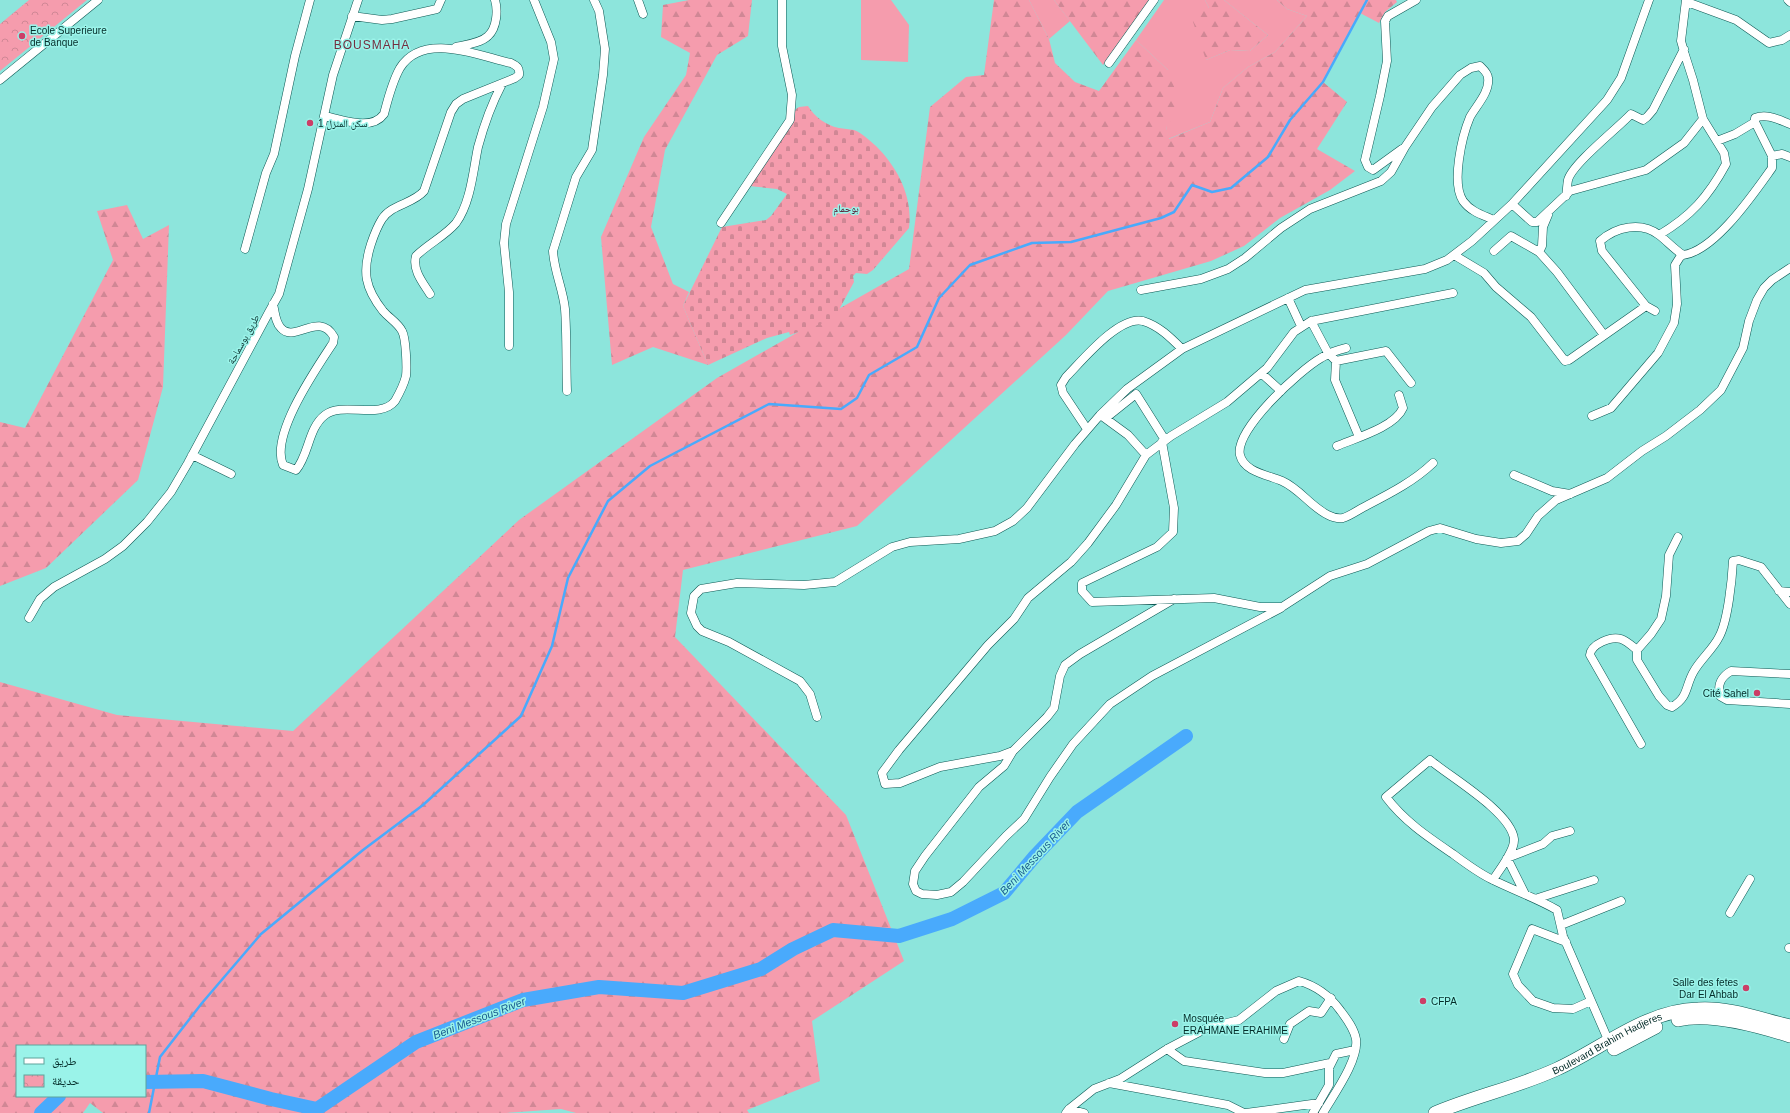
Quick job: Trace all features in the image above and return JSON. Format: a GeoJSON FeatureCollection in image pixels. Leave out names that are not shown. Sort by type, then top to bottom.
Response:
{"type":"FeatureCollection","features":[{"type":"Feature","properties":{"kind":"main road","name":"Boulevard Brahim Hadjeres"},"geometry":{"type":"LineString","coordinates":[[1435,1113],[1544,1074],[1576,1060],[1652,1019],[1676,1012],[1697,1008],[1733,1011],[1786,1030]]}},
{"type":"Feature","properties":{"kind":"main road"},"geometry":{"type":"LineString","coordinates":[[1457,1113],[1563,1075],[1652,1029],[1682,1020],[1715,1018],[1786,1030]]}},
{"type":"Feature","properties":{"kind":"street"},"geometry":{"type":"LineString","coordinates":[[0,80],[98,0]]}},
{"type":"Feature","properties":{"kind":"street"},"geometry":{"type":"LineString","coordinates":[[245,249],[266,174],[274,154],[295,56],[310,0]]}},
{"type":"Feature","properties":{"kind":"street","name":"طريق بوسماحة"},"geometry":{"type":"LineString","coordinates":[[30,618],[40,599],[54,587],[105,559],[128,541],[148,522],[171,492],[279,294],[308,189],[333,75],[358,0]]}},
{"type":"Feature","properties":{"kind":"street"},"geometry":{"type":"LineString","coordinates":[[352,16],[382,20],[392,19],[437,9],[441,0]]}},
{"type":"Feature","properties":{"kind":"street"},"geometry":{"type":"LineString","coordinates":[[453,48],[488,36],[493,28],[496,15],[496,0]]}},
{"type":"Feature","properties":{"kind":"street"},"geometry":{"type":"LineString","coordinates":[[509,346],[509,292],[504,243],[506,224],[543,107],[554,59],[551,42],[534,0]]}},
{"type":"Feature","properties":{"kind":"street"},"geometry":{"type":"LineString","coordinates":[[568,390],[565,309],[554,262],[554,251],[576,177],[592,150],[603,75],[605,49],[599,11],[594,0]]}},
{"type":"Feature","properties":{"kind":"street"},"geometry":{"type":"LineString","coordinates":[[638,0],[643,14]]}},
{"type":"Feature","properties":{"kind":"street"},"geometry":{"type":"LineString","coordinates":[[721,223],[790,120],[792,95],[782,46],[782,0]]}},
{"type":"Feature","properties":{"kind":"street"},"geometry":{"type":"LineString","coordinates":[[1109,63],[1154,0]]}},
{"type":"Feature","properties":{"kind":"street"},"geometry":{"type":"LineString","coordinates":[[1405,147],[1373,170],[1368,167],[1365,160],[1387,61],[1385,22],[1388,16],[1393,12],[1416,0]]}},
{"type":"Feature","properties":{"kind":"street"},"geometry":{"type":"LineString","coordinates":[[817,716],[810,694],[800,681],[730,642],[702,631],[697,626],[691,613],[694,596],[701,589],[737,583],[804,585],[835,582],[892,547],[910,542],[959,539],[995,531],[1013,521],[1027,508],[1088,429],[1132,386],[1182,349],[1305,290],[1426,269],[1447,260],[1512,204],[1607,100],[1621,78],[1649,0]]}},
{"type":"Feature","properties":{"kind":"street"},"geometry":{"type":"LineString","coordinates":[[1659,235],[1691,213],[1699,205],[1722,171],[1726,160],[1724,153],[1704,119],[1681,41],[1686,1],[1736,20],[1769,43],[1782,40],[1790,36]]}},
{"type":"Feature","properties":{"kind":"street"},"geometry":{"type":"LineString","coordinates":[[273,304],[278,324],[282,330],[288,333],[316,326],[325,326],[334,337],[286,424],[283,434],[280,458],[283,465],[296,470],[300,465],[310,438],[326,415],[335,411],[381,409],[394,402],[406,376],[405,344],[403,331],[385,313],[373,297],[365,273],[366,258],[376,229],[383,217],[391,210],[419,197],[424,191],[456,104],[520,75],[520,70],[517,66],[469,51],[453,48],[418,52],[408,59],[400,68],[384,114],[380,120],[374,123],[363,124],[324,116]]}},
{"type":"Feature","properties":{"kind":"street"},"geometry":{"type":"LineString","coordinates":[[1566,196],[1568,179],[1590,153],[1632,114],[1642,120],[1648,117],[1684,49]]}},
{"type":"Feature","properties":{"kind":"street"},"geometry":{"type":"LineString","coordinates":[[1140,290],[1201,279],[1228,269],[1245,258],[1280,228],[1310,209],[1381,181],[1391,172],[1405,147],[1432,107],[1460,75],[1471,68],[1480,66],[1485,71],[1488,78],[1487,88],[1470,118],[1461,149],[1457,183],[1463,200],[1473,211],[1494,220]]}},
{"type":"Feature","properties":{"kind":"street"},"geometry":{"type":"LineString","coordinates":[[430,294],[417,273],[414,262],[416,256],[452,226],[461,214],[468,195],[479,145],[487,119],[502,84]]}},
{"type":"Feature","properties":{"kind":"street"},"geometry":{"type":"LineString","coordinates":[[1717,141],[1735,134],[1755,122],[1755,118],[1760,116],[1770,117],[1790,124]]}},
{"type":"Feature","properties":{"kind":"street"},"geometry":{"type":"LineString","coordinates":[[1512,204],[1532,222],[1538,222],[1570,191],[1584,189],[1614,178],[1646,170],[1684,143],[1704,119]]}},
{"type":"Feature","properties":{"kind":"street"},"geometry":{"type":"LineString","coordinates":[[1592,416],[1611,408],[1658,353],[1674,323],[1677,304],[1675,265],[1680,257],[1698,250],[1724,229],[1772,168],[1772,156],[1755,122]]}},
{"type":"Feature","properties":{"kind":"street"},"geometry":{"type":"LineString","coordinates":[[1772,156],[1782,154],[1790,157]]}},
{"type":"Feature","properties":{"kind":"street"},"geometry":{"type":"LineString","coordinates":[[1539,252],[1542,246],[1543,227],[1549,212]]}},
{"type":"Feature","properties":{"kind":"street"},"geometry":{"type":"LineString","coordinates":[[1656,311],[1646,306],[1602,250],[1600,241],[1606,236],[1624,227],[1648,229],[1659,235],[1683,255]]}},
{"type":"Feature","properties":{"kind":"street"},"geometry":{"type":"LineString","coordinates":[[1494,251],[1511,236],[1539,252],[1557,272],[1604,335]]}},
{"type":"Feature","properties":{"kind":"street"},"geometry":{"type":"LineString","coordinates":[[1454,254],[1484,273],[1496,287],[1531,317],[1565,361],[1575,356],[1646,306]]}},
{"type":"Feature","properties":{"kind":"street"},"geometry":{"type":"LineString","coordinates":[[1174,599],[1080,654],[1065,665],[1060,676],[1054,708],[1047,717],[1013,750],[1004,766],[979,787],[925,856],[915,871],[913,884],[916,891],[922,894],[937,895],[951,892],[962,882],[1024,819],[1050,777],[1073,744],[1110,704],[1152,676],[1282,607],[1330,576],[1368,564],[1429,531],[1440,528],[1476,539],[1501,543],[1518,541],[1526,534],[1538,516],[1556,500],[1608,478],[1642,451],[1666,436],[1700,410],[1721,390],[1743,348],[1749,321],[1757,300],[1764,288],[1772,280],[1788,271]]}},
{"type":"Feature","properties":{"kind":"street"},"geometry":{"type":"LineString","coordinates":[[1013,750],[1000,756],[940,767],[900,783],[885,784],[882,773],[899,750],[988,645],[1014,619],[1028,598],[1071,562],[1088,543],[1116,505],[1146,455],[1163,441],[1227,402],[1267,368],[1294,332],[1301,326],[1311,321],[1453,292]]}},
{"type":"Feature","properties":{"kind":"street"},"geometry":{"type":"LineString","coordinates":[[1288,298],[1301,326]]}},
{"type":"Feature","properties":{"kind":"street"},"geometry":{"type":"LineString","coordinates":[[1088,429],[1080,421],[1063,393],[1061,385],[1066,377],[1108,335],[1129,322],[1142,321],[1163,330],[1182,349]]}},
{"type":"Feature","properties":{"kind":"street"},"geometry":{"type":"LineString","coordinates":[[1311,321],[1328,353],[1336,361],[1335,380],[1359,437]]}},
{"type":"Feature","properties":{"kind":"street"},"geometry":{"type":"LineString","coordinates":[[1346,348],[1328,353],[1319,358],[1281,391],[1250,426],[1242,440],[1239,450],[1241,457],[1252,470],[1289,484],[1313,505],[1328,515],[1343,518],[1404,486],[1433,463]]}},
{"type":"Feature","properties":{"kind":"street"},"geometry":{"type":"LineString","coordinates":[[1336,361],[1386,352],[1411,384]]}},
{"type":"Feature","properties":{"kind":"street"},"geometry":{"type":"LineString","coordinates":[[1261,373],[1281,391]]}},
{"type":"Feature","properties":{"kind":"street"},"geometry":{"type":"LineString","coordinates":[[1132,386],[1163,441],[1174,508],[1173,532],[1156,547],[1082,582],[1082,591],[1092,602],[1214,598],[1260,607],[1282,607]]}},
{"type":"Feature","properties":{"kind":"street"},"geometry":{"type":"LineString","coordinates":[[1103,416],[1136,394]]}},
{"type":"Feature","properties":{"kind":"street"},"geometry":{"type":"LineString","coordinates":[[1337,446],[1390,422],[1401,413],[1403,408],[1399,395]]}},
{"type":"Feature","properties":{"kind":"street"},"geometry":{"type":"LineString","coordinates":[[1103,416],[1128,435],[1146,455]]}},
{"type":"Feature","properties":{"kind":"street"},"geometry":{"type":"LineString","coordinates":[[192,455],[231,474]]}},
{"type":"Feature","properties":{"kind":"street"},"geometry":{"type":"LineString","coordinates":[[1514,475],[1552,491],[1572,494]]}},
{"type":"Feature","properties":{"kind":"street"},"geometry":{"type":"LineString","coordinates":[[1678,537],[1669,555],[1666,596],[1661,618],[1651,634],[1637,650],[1637,660],[1666,705],[1672,707],[1685,697],[1693,673],[1700,661],[1719,638],[1723,629],[1733,561],[1739,560],[1761,566],[1778,591],[1790,604]]}},
{"type":"Feature","properties":{"kind":"street"},"geometry":{"type":"LineString","coordinates":[[1778,591],[1790,592]]}},
{"type":"Feature","properties":{"kind":"street"},"geometry":{"type":"LineString","coordinates":[[1637,650],[1620,639],[1610,640],[1595,645],[1590,650],[1590,655],[1641,744]]}},
{"type":"Feature","properties":{"kind":"street"},"geometry":{"type":"LineString","coordinates":[[1790,674],[1732,671],[1723,676],[1718,687],[1720,696],[1727,700],[1790,704]]}},
{"type":"Feature","properties":{"kind":"street"},"geometry":{"type":"LineString","coordinates":[[1493,880],[1508,858],[1514,840],[1510,828],[1498,812],[1430,760],[1386,797],[1397,812],[1426,836],[1480,874],[1557,910],[1566,942],[1609,1042]]}},
{"type":"Feature","properties":{"kind":"street"},"geometry":{"type":"LineString","coordinates":[[1508,858],[1543,844],[1552,836],[1570,831]]}},
{"type":"Feature","properties":{"kind":"street"},"geometry":{"type":"LineString","coordinates":[[1508,858],[1525,894]]}},
{"type":"Feature","properties":{"kind":"street"},"geometry":{"type":"LineString","coordinates":[[1730,913],[1750,879]]}},
{"type":"Feature","properties":{"kind":"street"},"geometry":{"type":"LineString","coordinates":[[1535,899],[1594,880]]}},
{"type":"Feature","properties":{"kind":"street"},"geometry":{"type":"LineString","coordinates":[[1561,925],[1621,901]]}},
{"type":"Feature","properties":{"kind":"street"},"geometry":{"type":"LineString","coordinates":[[1566,942],[1532,929],[1513,974],[1518,985],[1533,1001],[1553,1008],[1573,1009],[1591,1001]]}},
{"type":"Feature","properties":{"kind":"street"},"geometry":{"type":"LineString","coordinates":[[1067,1111],[1094,1089],[1120,1079],[1167,1049],[1207,1028],[1239,1020],[1276,991],[1298,980],[1317,987],[1331,998],[1350,1023],[1356,1039],[1354,1058],[1323,1113]]}},
{"type":"Feature","properties":{"kind":"street"},"geometry":{"type":"LineString","coordinates":[[1284,1038],[1290,1024],[1309,1011],[1321,1013],[1331,998]]}},
{"type":"Feature","properties":{"kind":"street"},"geometry":{"type":"LineString","coordinates":[[1167,1049],[1184,1061],[1265,1073],[1283,1073],[1330,1063]]}},
{"type":"Feature","properties":{"kind":"street"},"geometry":{"type":"LineString","coordinates":[[1313,1113],[1329,1085],[1330,1063],[1336,1054],[1355,1050]]}},
{"type":"Feature","properties":{"kind":"street"},"geometry":{"type":"LineString","coordinates":[[1107,1083],[1228,1105],[1245,1113],[1319,1103]]}},
{"type":"Feature","properties":{"kind":"street"},"geometry":{"type":"LineString","coordinates":[[1067,1111],[1084,1113]]}},
{"type":"Feature","properties":{"kind":"green space","name":"Ecole Superieure de Banque"},"geometry":{"type":"Polygon","coordinates":[[[29,0],[87,0],[0,71],[0,24],[29,0]]]}},
{"type":"Feature","properties":{"kind":"green space"},"geometry":{"type":"Polygon","coordinates":[[[689,0],[752,0],[748,36],[717,55],[665,150],[651,227],[673,284],[689,292],[683,306],[708,365],[653,347],[612,365],[601,237],[644,137],[686,75],[690,53],[661,37],[663,5],[689,0]]]}},
{"type":"Feature","properties":{"kind":"green space"},"geometry":{"type":"Polygon","coordinates":[[[861,0],[891,0],[909,25],[908,62],[861,60],[861,0]]]}},
{"type":"Feature","properties":{"kind":"green space"},"geometry":{"type":"Polygon","coordinates":[[[994,0],[1029,0],[1049,39],[1055,63],[1075,82],[1099,91],[1136,40],[1168,70],[1182,108],[1166,126],[1169,139],[1210,122],[1223,88],[1248,67],[1275,52],[1307,16],[1287,9],[1277,0],[1396,0],[1397,2],[1385,12],[1379,23],[1360,13],[1323,82],[1347,102],[1317,149],[1355,171],[1330,190],[1280,218],[1244,246],[1211,261],[1108,291],[1066,335],[857,526],[683,570],[675,637],[846,815],[904,961],[812,1021],[820,1081],[747,1110],[749,1113],[576,1113],[561,1109],[506,1113],[103,1113],[90,1103],[83,1113],[0,1113],[0,682],[117,715],[293,731],[519,520],[717,378],[909,269],[930,107],[966,77],[984,75],[994,0]]]}},
{"type":"Feature","properties":{"kind":"green space"},"geometry":{"type":"Polygon","coordinates":[[[1029,0],[1054,0],[1070,21],[1049,39],[1029,0]]]}},
{"type":"Feature","properties":{"kind":"green space"},"geometry":{"type":"Polygon","coordinates":[[[1054,0],[1150,0],[1103,65],[1054,0]]]}},
{"type":"Feature","properties":{"kind":"green space"},"geometry":{"type":"Polygon","coordinates":[[[1164,0],[1205,0],[1209,8],[1206,60],[1230,50],[1250,51],[1268,35],[1224,0],[1277,0],[1287,9],[1307,16],[1275,52],[1248,67],[1223,88],[1210,122],[1168,139],[1166,126],[1168,70],[1136,40],[1164,0]]]}},
{"type":"Feature","properties":{"kind":"green space"},"geometry":{"type":"Polygon","coordinates":[[[1205,0],[1224,0],[1268,35],[1250,51],[1230,50],[1206,60],[1191,16],[1209,8],[1205,0]]]}},
{"type":"Feature","properties":{"kind":"green space","name":"بوحمام"},"geometry":{"type":"Polygon","coordinates":[[[808,106],[817,117],[825,123],[834,127],[854,130],[860,133],[876,146],[884,155],[897,173],[906,194],[910,216],[909,228],[873,270],[867,274],[856,273],[853,276],[854,282],[834,319],[790,335],[789,332],[767,338],[708,365],[683,306],[722,227],[766,220],[771,216],[787,194],[777,189],[749,186],[788,129],[796,109],[799,107],[808,106]]]}},
{"type":"Feature","properties":{"kind":"green space"},"geometry":{"type":"Polygon","coordinates":[[[127,205],[143,239],[169,225],[163,387],[138,480],[46,568],[0,586],[0,422],[25,428],[113,260],[97,211],[127,205]]]}},
{"type":"Feature","properties":{"kind":"waterway"},"geometry":{"type":"LineString","coordinates":[[149,1113],[160,1057],[202,1003],[261,934],[363,850],[423,805],[521,716],[552,646],[568,578],[608,501],[650,466],[769,404],[841,409],[857,398],[869,375],[917,347],[939,298],[970,265],[1032,243],[1071,242],[1161,218],[1174,212],[1192,185],[1212,192],[1231,188],[1268,157],[1290,120],[1323,82],[1367,0]]}},
{"type":"Feature","properties":{"kind":"waterway","name":"Beni Messous River"},"geometry":{"type":"LineString","coordinates":[[146,1082],[203,1081],[271,1099],[317,1109],[416,1042],[523,1000],[599,987],[683,993],[761,969],[793,949],[833,930],[899,936],[952,919],[1004,893],[1035,856],[1077,812],[1186,736]]}},
{"type":"Feature","properties":{"kind":"waterway","name":"Beni Messous River"},"geometry":{"type":"LineString","coordinates":[[41,1113],[58,1097]]}},
{"type":"Feature","properties":{"kind":"place","name":"Ecole Superieure de Banque"},"geometry":{"type":"Point","coordinates":[22,36]}},
{"type":"Feature","properties":{"kind":"place","name":"سكن المنزل 1"},"geometry":{"type":"Point","coordinates":[310,123]}},
{"type":"Feature","properties":{"kind":"place","name":"Cité Sahel"},"geometry":{"type":"Point","coordinates":[1757,693]}},
{"type":"Feature","properties":{"kind":"place","name":"Salle des fetes Dar El Ahbab"},"geometry":{"type":"Point","coordinates":[1746,988]}},
{"type":"Feature","properties":{"kind":"place","name":"CFPA"},"geometry":{"type":"Point","coordinates":[1423,1001]}},
{"type":"Feature","properties":{"kind":"place","name":"Mosquée ERAHMANE ERAHIME"},"geometry":{"type":"Point","coordinates":[1175,1024]}},
{"type":"Feature","properties":{"kind":"district","name":"BOUSMAHA"},"geometry":{"type":"Point","coordinates":[372,45]}}]}
